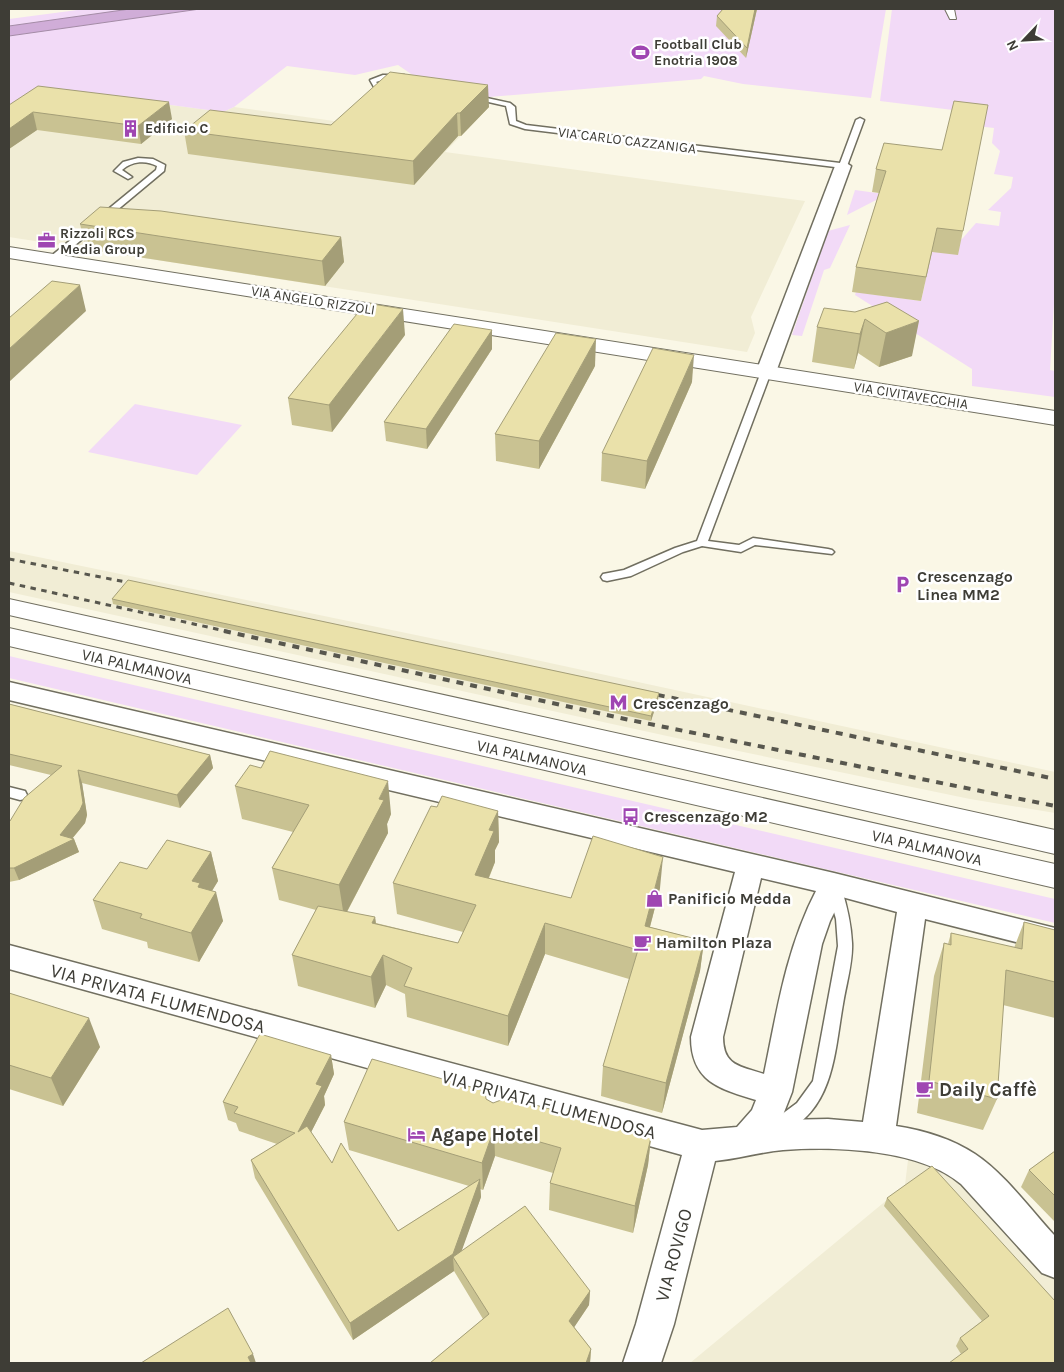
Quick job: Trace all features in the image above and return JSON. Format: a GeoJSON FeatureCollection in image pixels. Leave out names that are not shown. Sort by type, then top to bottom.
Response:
{"type":"FeatureCollection","features":[{"type":"Feature","properties":{"kind":"main road","name":"VIA ANGELO RIZZOLI"},"geometry":{"type":"LineString","coordinates":[[9,252],[766,372]]}},
{"type":"Feature","properties":{"kind":"main road","name":"VIA CIVITAVECCHIA"},"geometry":{"type":"LineString","coordinates":[[766,372],[1055,418]]}},
{"type":"Feature","properties":{"kind":"main road","name":"VIA PALMANOVA"},"geometry":{"type":"LineString","coordinates":[[9,607],[1055,842]]}},
{"type":"Feature","properties":{"kind":"main road","name":"VIA PALMANOVA"},"geometry":{"type":"LineString","coordinates":[[9,637],[1055,876]]}},
{"type":"Feature","properties":{"kind":"street"},"geometry":{"type":"LineString","coordinates":[[766,372],[843,166]]}},
{"type":"Feature","properties":{"kind":"street"},"geometry":{"type":"LineString","coordinates":[[9,691],[834,884],[1055,940]]}},
{"type":"Feature","properties":{"kind":"street"},"geometry":{"type":"LineString","coordinates":[[751,866],[743,888],[723,969],[707,1037],[707,1050],[713,1065],[725,1076],[776,1092]]}},
{"type":"Feature","properties":{"kind":"street"},"geometry":{"type":"LineString","coordinates":[[748,1139],[764,1120],[776,1092],[807,944],[816,920],[834,884]]}},
{"type":"Feature","properties":{"kind":"street"},"geometry":{"type":"LineString","coordinates":[[878,1139],[880,1107],[913,904]]}},
{"type":"Feature","properties":{"kind":"street","name":"VIA PRIVATA FLUMENDOSA"},"geometry":{"type":"LineString","coordinates":[[9,957],[503,1100],[702,1145],[802,1135],[878,1139],[928,1148],[945,1153],[964,1165],[1055,1261]]}},
{"type":"Feature","properties":{"kind":"street","name":"VIA ROVIGO"},"geometry":{"type":"LineString","coordinates":[[642,1363],[655,1324],[702,1145]]}},
{"type":"Feature","properties":{"kind":"lane"},"geometry":{"type":"LineString","coordinates":[[395,75],[406,78],[405,86],[391,88],[376,86],[372,81],[379,77],[395,75]]}},
{"type":"Feature","properties":{"kind":"lane","name":"VIA CARLO CAZZANIGA"},"geometry":{"type":"LineString","coordinates":[[463,96],[490,99],[508,104],[511,108],[513,122],[525,127],[843,166]]}},
{"type":"Feature","properties":{"kind":"lane"},"geometry":{"type":"LineString","coordinates":[[843,166],[860,120]]}},
{"type":"Feature","properties":{"kind":"lane"},"geometry":{"type":"LineString","coordinates":[[54,259],[160,171],[161,165],[147,160],[127,163],[118,171],[128,177]]}},
{"type":"Feature","properties":{"kind":"lane"},"geometry":{"type":"LineString","coordinates":[[702,543],[766,372]]}},
{"type":"Feature","properties":{"kind":"lane"},"geometry":{"type":"LineString","coordinates":[[606,577],[627,573],[679,550],[702,543],[741,550],[754,541],[828,552]]}},
{"type":"Feature","properties":{"kind":"lane"},"geometry":{"type":"LineString","coordinates":[[748,1139],[767,1133],[796,1116],[812,1100],[821,1081],[845,946],[843,919],[834,884]]}},
{"type":"Feature","properties":{"kind":"shaded area"},"geometry":{"type":"Polygon","coordinates":[[[85,9],[130,9],[9,26],[9,19],[85,9]]]}},
{"type":"Feature","properties":{"kind":"shaded area"},"geometry":{"type":"Polygon","coordinates":[[[130,9],[200,9],[9,36],[9,26],[130,9]]]}},
{"type":"Feature","properties":{"kind":"shaded area"},"geometry":{"type":"Polygon","coordinates":[[[200,9],[886,9],[871,98],[743,84],[704,76],[701,79],[489,97],[427,85],[398,65],[355,75],[287,66],[234,107],[223,112],[44,88],[9,110],[9,36],[200,9]]]}},
{"type":"Feature","properties":{"kind":"shaded area"},"geometry":{"type":"Polygon","coordinates":[[[892,9],[1055,9],[1055,287],[1050,370],[1055,371],[1055,397],[972,386],[972,369],[855,295],[856,292],[921,301],[925,284],[867,276],[962,239],[976,223],[999,226],[1001,212],[988,210],[1011,188],[1013,177],[994,174],[1000,151],[992,143],[994,128],[950,123],[953,110],[880,101],[892,9]]]}},
{"type":"Feature","properties":{"kind":"shaded area"},"geometry":{"type":"Polygon","coordinates":[[[43,88],[223,112],[234,107],[341,122],[489,107],[445,152],[805,201],[751,317],[755,333],[747,352],[9,237],[9,110],[43,88]]]}},
{"type":"Feature","properties":{"kind":"shaded area"},"geometry":{"type":"Polygon","coordinates":[[[855,190],[884,194],[882,197],[847,215],[855,190]]]}},
{"type":"Feature","properties":{"kind":"shaded area"},"geometry":{"type":"Polygon","coordinates":[[[850,225],[830,268],[824,270],[802,336],[792,335],[828,231],[850,225]]]}},
{"type":"Feature","properties":{"kind":"shaded area"},"geometry":{"type":"Polygon","coordinates":[[[135,404],[242,425],[197,475],[88,452],[135,404]]]}},
{"type":"Feature","properties":{"kind":"shaded area"},"geometry":{"type":"Polygon","coordinates":[[[9,551],[513,655],[1055,772],[1055,813],[970,799],[690,741],[9,592],[9,551]]]}},
{"type":"Feature","properties":{"kind":"shaded area"},"geometry":{"type":"Polygon","coordinates":[[[9,656],[1055,899],[1055,923],[9,678],[9,656]]]}},
{"type":"Feature","properties":{"kind":"shaded area"},"geometry":{"type":"Polygon","coordinates":[[[910,1143],[980,1180],[1055,1261],[1055,1363],[690,1363],[905,1185],[910,1143]]]}},
{"type":"Feature","properties":{"kind":"building"},"geometry":{"type":"Polygon","coordinates":[[[723,9],[755,9],[747,48],[717,16],[723,9]]]}},
{"type":"Feature","properties":{"kind":"building"},"geometry":{"type":"Polygon","coordinates":[[[390,72],[488,85],[460,113],[457,113],[413,161],[184,131],[210,110],[331,125],[390,72]]]}},
{"type":"Feature","properties":{"kind":"building"},"geometry":{"type":"Polygon","coordinates":[[[38,86],[169,102],[138,126],[33,112],[9,129],[9,105],[38,86]]]}},
{"type":"Feature","properties":{"kind":"building"},"geometry":{"type":"Polygon","coordinates":[[[954,101],[988,105],[963,231],[937,228],[926,277],[856,267],[886,171],[876,169],[884,143],[942,150],[954,101]]]}},
{"type":"Feature","properties":{"kind":"building"},"geometry":{"type":"Polygon","coordinates":[[[100,207],[161,211],[341,237],[322,261],[80,224],[100,207]]]}},
{"type":"Feature","properties":{"kind":"building"},"geometry":{"type":"Polygon","coordinates":[[[52,281],[80,285],[9,349],[9,318],[52,281]]]}},
{"type":"Feature","properties":{"kind":"building"},"geometry":{"type":"Polygon","coordinates":[[[887,302],[919,321],[886,333],[865,319],[860,334],[817,327],[824,308],[855,312],[887,302]]]}},
{"type":"Feature","properties":{"kind":"building"},"geometry":{"type":"Polygon","coordinates":[[[366,303],[403,309],[329,405],[288,398],[366,303]]]}},
{"type":"Feature","properties":{"kind":"building"},"geometry":{"type":"Polygon","coordinates":[[[454,324],[492,330],[426,429],[384,422],[454,324]]]}},
{"type":"Feature","properties":{"kind":"building"},"geometry":{"type":"Polygon","coordinates":[[[556,333],[596,339],[539,441],[495,434],[556,333]]]}},
{"type":"Feature","properties":{"kind":"building"},"geometry":{"type":"Polygon","coordinates":[[[653,348],[694,355],[647,461],[602,453],[653,348]]]}},
{"type":"Feature","properties":{"kind":"building"},"geometry":{"type":"Polygon","coordinates":[[[128,580],[659,693],[651,716],[112,599],[128,580]]]}},
{"type":"Feature","properties":{"kind":"building"},"geometry":{"type":"Polygon","coordinates":[[[9,704],[210,755],[177,795],[78,770],[83,803],[80,810],[60,835],[74,839],[14,868],[9,868],[9,821],[24,798],[62,766],[9,754],[9,704]]]}},
{"type":"Feature","properties":{"kind":"building"},"geometry":{"type":"Polygon","coordinates":[[[270,751],[388,781],[379,799],[384,800],[339,885],[272,868],[309,805],[235,786],[250,765],[261,768],[270,751]]]}},
{"type":"Feature","properties":{"kind":"building"},"geometry":{"type":"Polygon","coordinates":[[[442,796],[498,811],[489,830],[494,831],[475,875],[571,898],[593,836],[663,857],[645,926],[704,941],[666,1083],[603,1066],[638,950],[545,923],[508,1016],[404,986],[412,968],[383,955],[371,977],[292,955],[318,906],[375,917],[372,923],[458,943],[476,905],[393,883],[431,806],[437,807],[442,796]]]}},
{"type":"Feature","properties":{"kind":"building"},"geometry":{"type":"Polygon","coordinates":[[[167,840],[211,852],[192,881],[200,883],[198,887],[216,892],[191,933],[140,918],[142,914],[93,900],[120,862],[147,869],[167,840]]]}},
{"type":"Feature","properties":{"kind":"building"},"geometry":{"type":"Polygon","coordinates":[[[1024,922],[1055,930],[1055,982],[1006,970],[997,1099],[929,1081],[944,943],[951,945],[951,933],[1022,949],[1024,922]]]}},
{"type":"Feature","properties":{"kind":"building"},"geometry":{"type":"Polygon","coordinates":[[[9,993],[89,1018],[51,1078],[9,1065],[9,993]]]}},
{"type":"Feature","properties":{"kind":"building"},"geometry":{"type":"Polygon","coordinates":[[[260,1034],[331,1055],[316,1084],[322,1086],[298,1132],[307,1126],[332,1163],[341,1143],[398,1231],[480,1179],[453,1254],[350,1323],[251,1160],[295,1133],[234,1113],[238,1107],[223,1102],[260,1034]]]}},
{"type":"Feature","properties":{"kind":"building"},"geometry":{"type":"Polygon","coordinates":[[[372,1059],[485,1091],[486,1099],[493,1103],[501,1100],[503,1096],[651,1137],[635,1206],[550,1183],[561,1148],[494,1129],[482,1163],[344,1122],[372,1059]]]}},
{"type":"Feature","properties":{"kind":"building"},"geometry":{"type":"Polygon","coordinates":[[[1055,1151],[1055,1196],[1029,1170],[1055,1151]]]}},
{"type":"Feature","properties":{"kind":"building"},"geometry":{"type":"Polygon","coordinates":[[[932,1166],[1055,1301],[1055,1363],[949,1363],[968,1349],[960,1338],[989,1316],[887,1198],[932,1166]]]}},
{"type":"Feature","properties":{"kind":"building"},"geometry":{"type":"Polygon","coordinates":[[[525,1206],[590,1291],[569,1321],[591,1349],[586,1363],[430,1363],[489,1314],[453,1257],[525,1206]]]}},
{"type":"Feature","properties":{"kind":"building"},"geometry":{"type":"Polygon","coordinates":[[[228,1308],[253,1354],[248,1357],[251,1363],[141,1363],[228,1308]]]}},
{"type":"Feature","properties":{"kind":"railway"},"geometry":{"type":"LineString","coordinates":[[9,559],[141,585]]}},
{"type":"Feature","properties":{"kind":"railway"},"geometry":{"type":"LineString","coordinates":[[9,583],[230,632]]}},
{"type":"Feature","properties":{"kind":"railway"},"geometry":{"type":"LineString","coordinates":[[224,631],[625,719],[1055,806]]}},
{"type":"Feature","properties":{"kind":"railway"},"geometry":{"type":"LineString","coordinates":[[644,692],[1055,779]]}},
{"type":"Feature","properties":{"kind":"place","name":"Football Club Enotria 1908"},"geometry":{"type":"Point","coordinates":[640,52]}},
{"type":"Feature","properties":{"kind":"place","name":"Edificio C"},"geometry":{"type":"Point","coordinates":[131,128]}},
{"type":"Feature","properties":{"kind":"place","name":"Rizzoli RCS Media Group"},"geometry":{"type":"Point","coordinates":[46,241]}},
{"type":"Feature","properties":{"kind":"place","name":"Crescenzago Linea MM2"},"geometry":{"type":"Point","coordinates":[903,585]}},
{"type":"Feature","properties":{"kind":"place","name":"Crescenzago"},"geometry":{"type":"Point","coordinates":[619,703]}},
{"type":"Feature","properties":{"kind":"place","name":"Crescenzago M2"},"geometry":{"type":"Point","coordinates":[630,816]}},
{"type":"Feature","properties":{"kind":"place","name":"Panificio Medda"},"geometry":{"type":"Point","coordinates":[654,898]}},
{"type":"Feature","properties":{"kind":"place","name":"Hamilton Plaza"},"geometry":{"type":"Point","coordinates":[642,942]}},
{"type":"Feature","properties":{"kind":"place","name":"Daily Caffè"},"geometry":{"type":"Point","coordinates":[925,1089]}},
{"type":"Feature","properties":{"kind":"place","name":"Agape Hotel"},"geometry":{"type":"Point","coordinates":[417,1134]}}]}
